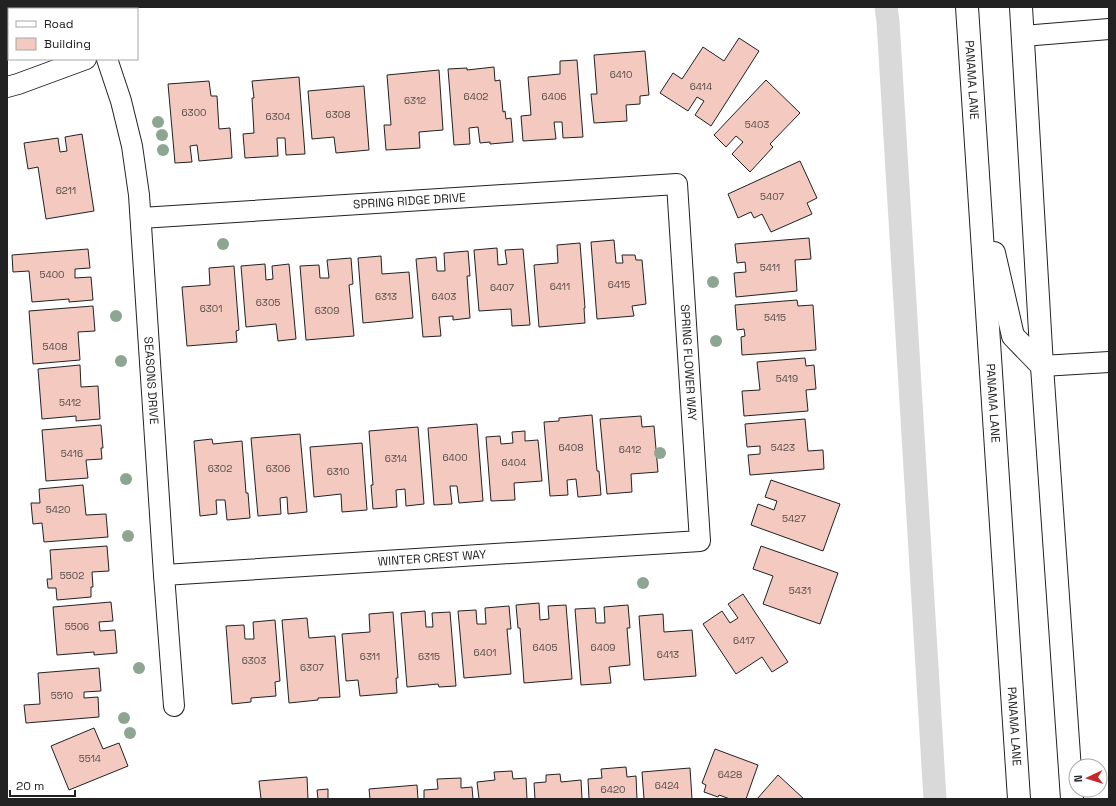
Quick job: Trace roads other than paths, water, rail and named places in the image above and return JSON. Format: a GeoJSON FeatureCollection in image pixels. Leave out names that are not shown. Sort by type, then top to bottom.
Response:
{"type":"FeatureCollection","features":[{"type":"Feature","properties":{"kind":"main road","name":"PANAMA LANE"},"geometry":{"type":"LineString","coordinates":[[967,7],[1019,799]]}},
{"type":"Feature","properties":{"kind":"main road"},"geometry":{"type":"LineString","coordinates":[[1010,7],[1022,36]]}},
{"type":"Feature","properties":{"kind":"main road"},"geometry":{"type":"LineString","coordinates":[[1021,7],[1042,366],[1072,799]]}},
{"type":"Feature","properties":{"kind":"main road"},"geometry":{"type":"LineString","coordinates":[[979,188],[1013,336],[1042,366]]}},
{"type":"Feature","properties":{"kind":"street"},"geometry":{"type":"LineString","coordinates":[[1022,36],[1109,29]]}},
{"type":"Feature","properties":{"kind":"street"},"geometry":{"type":"LineString","coordinates":[[7,87],[83,60]]}},
{"type":"Feature","properties":{"kind":"street","name":"SEASONS DRIVE"},"geometry":{"type":"LineString","coordinates":[[107,60],[121,101],[132,146],[139,196],[174,706]]}},
{"type":"Feature","properties":{"kind":"street","name":"SPRING RIDGE DRIVE"},"geometry":{"type":"LineString","coordinates":[[141,218],[678,184]]}},
{"type":"Feature","properties":{"kind":"street","name":"SPRING FLOWER WAY"},"geometry":{"type":"LineString","coordinates":[[678,184],[700,541]]}},
{"type":"Feature","properties":{"kind":"street"},"geometry":{"type":"LineString","coordinates":[[1042,366],[1109,362]]}},
{"type":"Feature","properties":{"kind":"street","name":"WINTER CREST WAY"},"geometry":{"type":"LineString","coordinates":[[164,575],[700,541]]}},
{"type":"Feature","properties":{"kind":"waterway"},"geometry":{"type":"LineString","coordinates":[[886,7],[935,799]]}}]}
